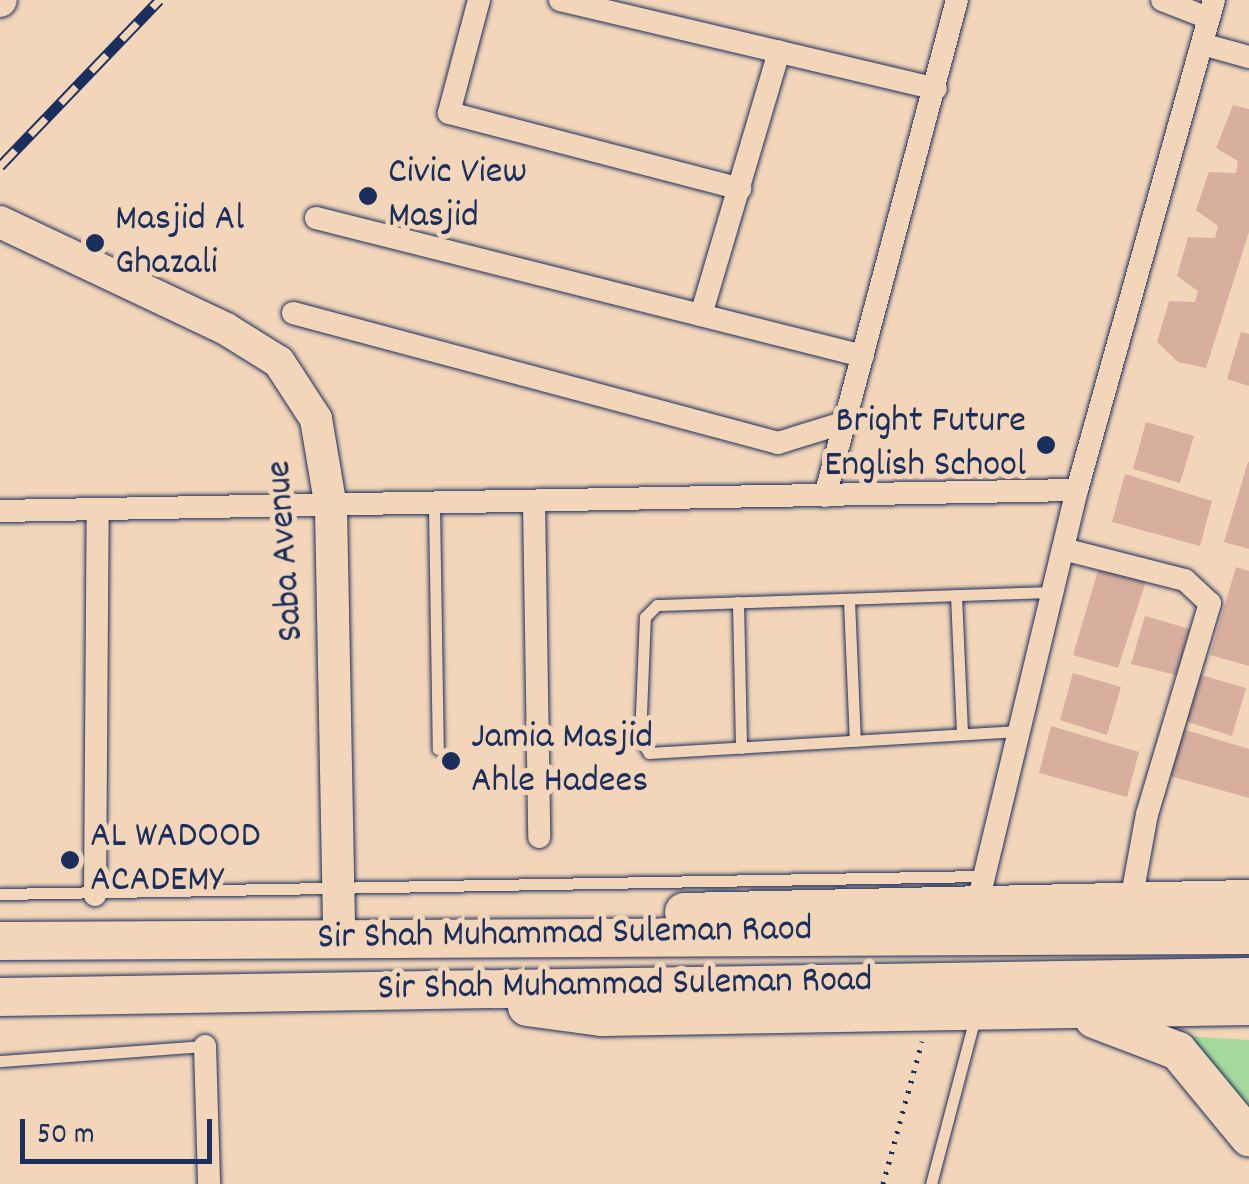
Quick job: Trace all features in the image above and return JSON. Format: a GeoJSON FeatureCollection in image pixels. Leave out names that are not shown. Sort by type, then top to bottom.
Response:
{"type":"FeatureCollection","features":[{"type":"Feature","properties":{"kind":"highway"},"geometry":{"type":"LineString","coordinates":[[428,935],[981,889],[1131,900],[1249,899]]}},
{"type":"Feature","properties":{"kind":"highway","name":"Sir Shah Muhammad Suleman Raod"},"geometry":{"type":"LineString","coordinates":[[0,941],[428,935],[1249,936]]}},
{"type":"Feature","properties":{"kind":"highway","name":"Sir Shah Muhammad Suleman Road"},"geometry":{"type":"LineString","coordinates":[[0,997],[1249,976]]}},
{"type":"Feature","properties":{"kind":"highway"},"geometry":{"type":"LineString","coordinates":[[406,992],[602,1016],[1249,1006]]}},
{"type":"Feature","properties":{"kind":"highway"},"geometry":{"type":"LineString","coordinates":[[977,1008],[1146,1032],[1178,1050],[1249,1137]]}},
{"type":"Feature","properties":{"kind":"main road","name":"Saba Avenue"},"geometry":{"type":"LineString","coordinates":[[0,222],[279,362],[316,419],[331,508],[342,895],[339,938]]}},
{"type":"Feature","properties":{"kind":"street"},"geometry":{"type":"LineString","coordinates":[[480,0],[449,113],[740,189]]}},
{"type":"Feature","properties":{"kind":"street"},"geometry":{"type":"LineString","coordinates":[[560,0],[626,10],[936,89]]}},
{"type":"Feature","properties":{"kind":"street"},"geometry":{"type":"LineString","coordinates":[[825,496],[957,0]]}},
{"type":"Feature","properties":{"kind":"street"},"geometry":{"type":"LineString","coordinates":[[981,889],[1077,490],[1211,9],[1162,0]]}},
{"type":"Feature","properties":{"kind":"street"},"geometry":{"type":"LineString","coordinates":[[1202,44],[1249,57]]}},
{"type":"Feature","properties":{"kind":"street"},"geometry":{"type":"LineString","coordinates":[[701,315],[778,51]]}},
{"type":"Feature","properties":{"kind":"street"},"geometry":{"type":"LineString","coordinates":[[316,218],[864,356]]}},
{"type":"Feature","properties":{"kind":"street"},"geometry":{"type":"LineString","coordinates":[[293,313],[778,443],[846,422]]}},
{"type":"Feature","properties":{"kind":"street"},"geometry":{"type":"LineString","coordinates":[[0,511],[434,506],[1077,490]]}},
{"type":"Feature","properties":{"kind":"street"},"geometry":{"type":"LineString","coordinates":[[534,501],[540,837]]}},
{"type":"Feature","properties":{"kind":"street"},"geometry":{"type":"LineString","coordinates":[[95,895],[98,510]]}},
{"type":"Feature","properties":{"kind":"street"},"geometry":{"type":"LineString","coordinates":[[1063,548],[1185,580],[1210,603],[1147,814],[1131,900]]}},
{"type":"Feature","properties":{"kind":"street"},"geometry":{"type":"LineString","coordinates":[[205,1046],[208,1184]]}},
{"type":"Feature","properties":{"kind":"lane"},"geometry":{"type":"LineString","coordinates":[[434,506],[438,749]]}},
{"type":"Feature","properties":{"kind":"lane"},"geometry":{"type":"LineString","coordinates":[[1019,730],[649,753],[640,739],[645,617],[657,605],[1053,592]]}},
{"type":"Feature","properties":{"kind":"lane"},"geometry":{"type":"LineString","coordinates":[[956,595],[962,734]]}},
{"type":"Feature","properties":{"kind":"lane"},"geometry":{"type":"LineString","coordinates":[[849,600],[855,741]]}},
{"type":"Feature","properties":{"kind":"lane"},"geometry":{"type":"LineString","coordinates":[[738,602],[742,748]]}},
{"type":"Feature","properties":{"kind":"lane"},"geometry":{"type":"LineString","coordinates":[[0,894],[981,889]]}},
{"type":"Feature","properties":{"kind":"lane"},"geometry":{"type":"LineString","coordinates":[[931,1184],[977,1008]]}},
{"type":"Feature","properties":{"kind":"lane"},"geometry":{"type":"LineString","coordinates":[[0,1061],[205,1046]]}},
{"type":"Feature","properties":{"kind":"path"},"geometry":{"type":"LineString","coordinates":[[883,1184],[930,1009]]}},
{"type":"Feature","properties":{"kind":"green space"},"geometry":{"type":"Polygon","coordinates":[[[1184,1036],[1249,1040],[1249,1121],[1184,1036]]]}},
{"type":"Feature","properties":{"kind":"building"},"geometry":{"type":"Polygon","coordinates":[[[1233,105],[1249,109],[1249,232],[1206,368],[1178,362],[1157,342],[1169,301],[1195,302],[1198,291],[1177,276],[1188,237],[1215,238],[1218,226],[1196,210],[1209,172],[1236,173],[1238,161],[1216,148],[1233,105]]]}},
{"type":"Feature","properties":{"kind":"building"},"geometry":{"type":"Polygon","coordinates":[[[1241,332],[1249,334],[1249,386],[1227,379],[1241,332]]]}},
{"type":"Feature","properties":{"kind":"building"},"geometry":{"type":"Polygon","coordinates":[[[1146,422],[1194,436],[1180,483],[1133,469],[1146,422]]]}},
{"type":"Feature","properties":{"kind":"building"},"geometry":{"type":"Polygon","coordinates":[[[1249,462],[1249,549],[1224,542],[1249,462]]]}},
{"type":"Feature","properties":{"kind":"building"},"geometry":{"type":"Polygon","coordinates":[[[1125,474],[1212,501],[1200,546],[1112,522],[1125,474]]]}},
{"type":"Feature","properties":{"kind":"building"},"geometry":{"type":"Polygon","coordinates":[[[1099,567],[1146,581],[1118,668],[1073,655],[1099,567]]]}},
{"type":"Feature","properties":{"kind":"building"},"geometry":{"type":"Polygon","coordinates":[[[1236,567],[1249,571],[1249,666],[1210,655],[1236,567]]]}},
{"type":"Feature","properties":{"kind":"building"},"geometry":{"type":"Polygon","coordinates":[[[1145,616],[1190,629],[1176,675],[1131,664],[1145,616]]]}},
{"type":"Feature","properties":{"kind":"building"},"geometry":{"type":"Polygon","coordinates":[[[1073,673],[1121,687],[1107,735],[1060,720],[1073,673]]]}},
{"type":"Feature","properties":{"kind":"building"},"geometry":{"type":"Polygon","coordinates":[[[1197,674],[1246,688],[1232,736],[1185,721],[1197,674]]]}},
{"type":"Feature","properties":{"kind":"building"},"geometry":{"type":"Polygon","coordinates":[[[1051,726],[1139,752],[1127,797],[1039,773],[1051,726]]]}},
{"type":"Feature","properties":{"kind":"building"},"geometry":{"type":"Polygon","coordinates":[[[1176,727],[1249,749],[1249,798],[1163,774],[1176,727]]]}},
{"type":"Feature","properties":{"kind":"railway"},"geometry":{"type":"LineString","coordinates":[[0,166],[159,0]]}},
{"type":"Feature","properties":{"kind":"place","name":"Civic View Masjid"},"geometry":{"type":"Point","coordinates":[368,196]}},
{"type":"Feature","properties":{"kind":"place","name":"Masjid Al Ghazali"},"geometry":{"type":"Point","coordinates":[95,243]}},
{"type":"Feature","properties":{"kind":"place","name":"Bright Future English School"},"geometry":{"type":"Point","coordinates":[1046,445]}},
{"type":"Feature","properties":{"kind":"place","name":"Jamia Masjid Ahle Hadees"},"geometry":{"type":"Point","coordinates":[451,761]}},
{"type":"Feature","properties":{"kind":"place","name":"AL WADOOD ACADEMY"},"geometry":{"type":"Point","coordinates":[70,860]}}]}
